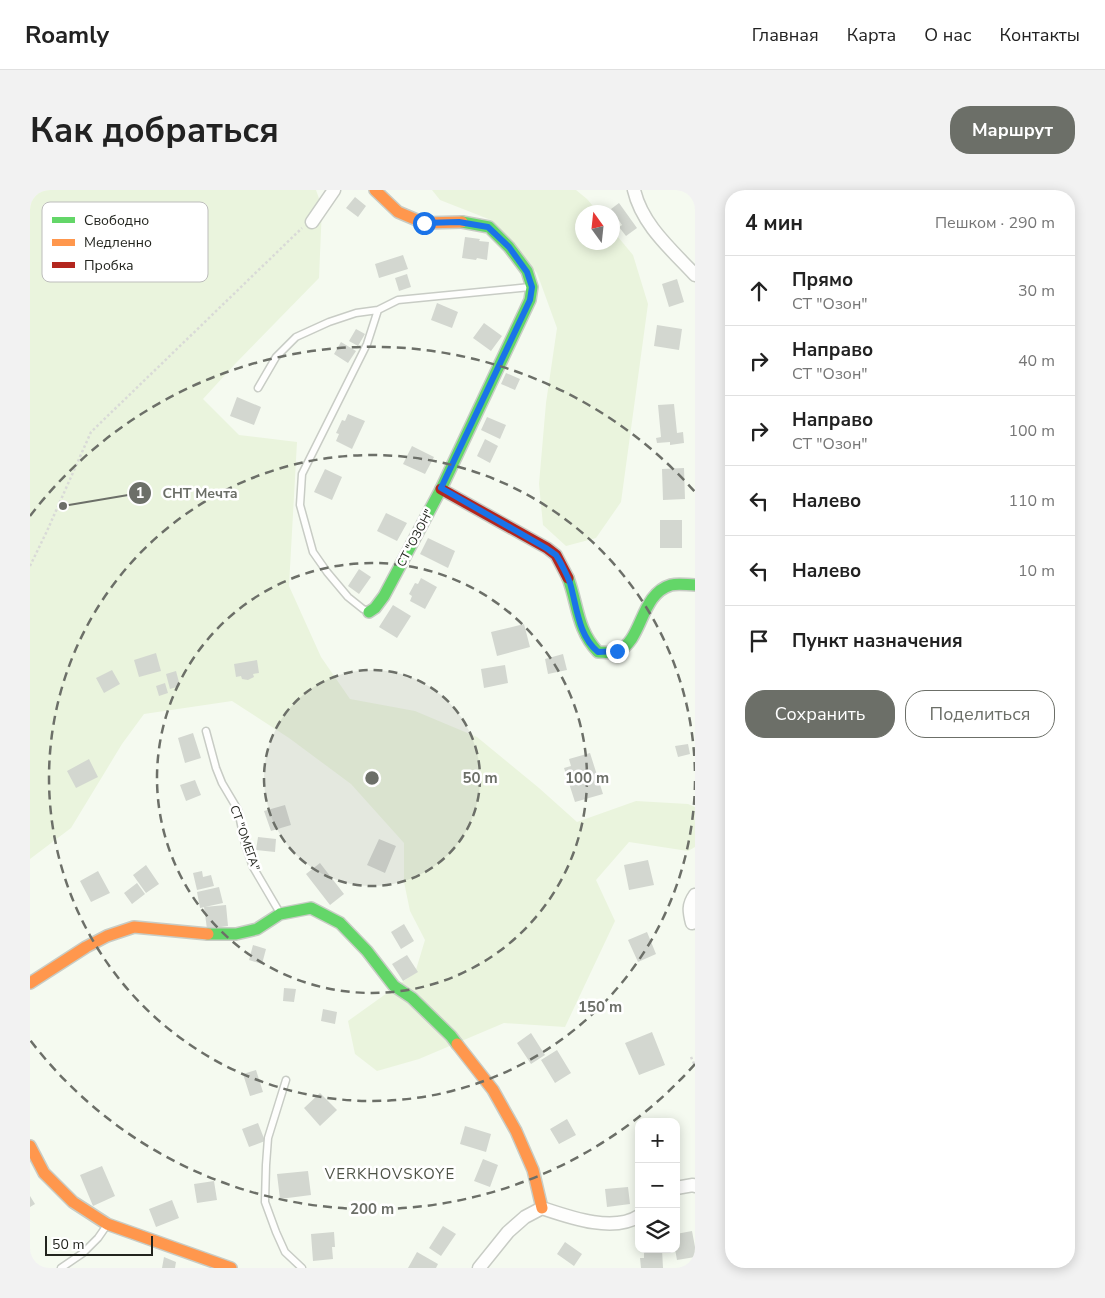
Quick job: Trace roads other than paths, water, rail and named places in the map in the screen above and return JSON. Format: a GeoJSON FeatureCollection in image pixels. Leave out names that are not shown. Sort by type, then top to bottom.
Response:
{"type":"FeatureCollection","features":[{"type":"Feature","properties":{"kind":"street"},"geometry":{"type":"LineString","coordinates":[[312,222],[334,190]]}},
{"type":"Feature","properties":{"kind":"street"},"geometry":{"type":"LineString","coordinates":[[374,190],[398,212],[424,223],[459,222],[488,227],[509,247],[527,272],[532,287]]}},
{"type":"Feature","properties":{"kind":"street"},"geometry":{"type":"LineString","coordinates":[[634,190],[651,228],[695,275]]}},
{"type":"Feature","properties":{"kind":"street","name":"СТ \"ОЗОН\""},"geometry":{"type":"LineString","coordinates":[[369,612],[375,608],[384,596],[441,488],[530,300],[532,287]]}},
{"type":"Feature","properties":{"kind":"street"},"geometry":{"type":"LineString","coordinates":[[441,488],[546,548],[556,556],[570,582],[575,609],[582,629],[591,646],[598,652],[617,651],[629,642],[649,605],[659,591],[672,584],[695,584]]}},
{"type":"Feature","properties":{"kind":"street"},"geometry":{"type":"LineString","coordinates":[[692,923],[689,910],[695,894]]}},
{"type":"Feature","properties":{"kind":"street"},"geometry":{"type":"LineString","coordinates":[[30,983],[86,947],[107,936],[134,927],[210,934],[236,934],[256,929],[280,914],[312,908],[340,923],[367,951],[394,986],[412,998],[451,1036],[493,1090],[516,1131],[533,1170],[542,1208]]}},
{"type":"Feature","properties":{"kind":"street"},"geometry":{"type":"LineString","coordinates":[[30,1146],[44,1173],[74,1202],[108,1224],[229,1268]]}},
{"type":"Feature","properties":{"kind":"street"},"geometry":{"type":"LineString","coordinates":[[680,1187],[695,1186]]}},
{"type":"Feature","properties":{"kind":"street"},"geometry":{"type":"LineString","coordinates":[[479,1268],[508,1232],[525,1217],[542,1208],[572,1218],[599,1222],[621,1223],[635,1218]]}},
{"type":"Feature","properties":{"kind":"lane"},"geometry":{"type":"LineString","coordinates":[[258,388],[276,357],[296,337],[329,322],[356,313],[378,310],[398,300],[532,287]]}},
{"type":"Feature","properties":{"kind":"lane"},"geometry":{"type":"LineString","coordinates":[[369,612],[348,597],[313,552],[300,504],[302,474],[367,344],[378,310]]}},
{"type":"Feature","properties":{"kind":"lane","name":"СТ \"ОМЕГА\""},"geometry":{"type":"LineString","coordinates":[[206,731],[222,783],[238,810],[244,844],[253,867],[280,914]]}},
{"type":"Feature","properties":{"kind":"lane"},"geometry":{"type":"LineString","coordinates":[[286,1080],[268,1138],[265,1202],[285,1252],[302,1268]]}},
{"type":"Feature","properties":{"kind":"lane"},"geometry":{"type":"LineString","coordinates":[[60,1268],[83,1253],[98,1238],[108,1224]]}},
{"type":"Feature","properties":{"kind":"place","name":"СНТ Мечта"},"geometry":{"type":"Point","coordinates":[63,506]}},
{"type":"Feature","properties":{"kind":"district","name":"VERKHOVSKOYE"},"geometry":{"type":"Point","coordinates":[390,1174]}}]}
